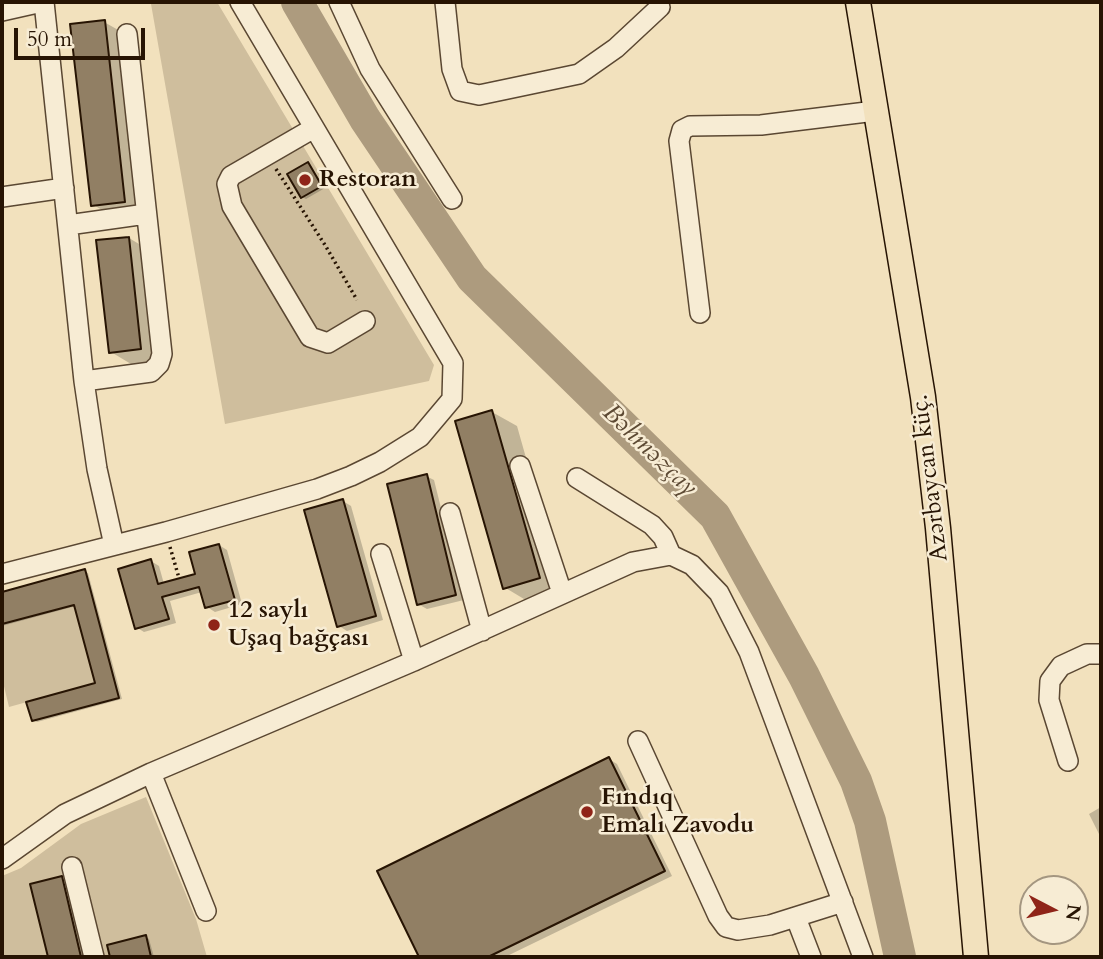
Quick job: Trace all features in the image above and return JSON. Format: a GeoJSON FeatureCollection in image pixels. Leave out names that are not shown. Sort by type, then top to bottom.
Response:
{"type":"FeatureCollection","features":[{"type":"Feature","properties":{"kind":"main road","name":"Azərbaycan küç."},"geometry":{"type":"LineString","coordinates":[[858,2],[923,397],[938,528],[976,957]]}},
{"type":"Feature","properties":{"kind":"street"},"geometry":{"type":"LineString","coordinates":[[2,11],[43,2],[84,380],[97,469],[114,545]]}},
{"type":"Feature","properties":{"kind":"street"},"geometry":{"type":"LineString","coordinates":[[2,574],[166,532],[317,489],[380,462],[420,437],[452,398],[453,363],[240,2]]}},
{"type":"Feature","properties":{"kind":"street"},"geometry":{"type":"LineString","coordinates":[[340,2],[370,69],[452,199]]}},
{"type":"Feature","properties":{"kind":"street"},"geometry":{"type":"LineString","coordinates":[[445,2],[452,69],[460,90],[479,95],[579,74],[615,48],[660,8]]}},
{"type":"Feature","properties":{"kind":"street"},"geometry":{"type":"LineString","coordinates":[[84,380],[151,372],[159,364],[162,354],[127,34]]}},
{"type":"Feature","properties":{"kind":"street"},"geometry":{"type":"LineString","coordinates":[[700,313],[679,141],[682,130],[690,126],[761,125],[875,111]]}},
{"type":"Feature","properties":{"kind":"street"},"geometry":{"type":"LineString","coordinates":[[314,128],[231,176],[227,184],[232,206],[310,337],[328,343],[365,321]]}},
{"type":"Feature","properties":{"kind":"street"},"geometry":{"type":"LineString","coordinates":[[2,197],[64,188]]}},
{"type":"Feature","properties":{"kind":"street"},"geometry":{"type":"LineString","coordinates":[[68,225],[146,214]]}},
{"type":"Feature","properties":{"kind":"street"},"geometry":{"type":"LineString","coordinates":[[520,466],[562,593]]}},
{"type":"Feature","properties":{"kind":"street"},"geometry":{"type":"LineString","coordinates":[[577,478],[652,525],[663,537],[671,555]]}},
{"type":"Feature","properties":{"kind":"street"},"geometry":{"type":"LineString","coordinates":[[450,513],[482,631]]}},
{"type":"Feature","properties":{"kind":"street"},"geometry":{"type":"LineString","coordinates":[[381,554],[414,661]]}},
{"type":"Feature","properties":{"kind":"street"},"geometry":{"type":"LineString","coordinates":[[2,859],[65,814],[150,773],[414,661],[633,562],[671,555],[692,565],[704,576],[719,593],[734,620],[749,652],[863,957]]}},
{"type":"Feature","properties":{"kind":"street"},"geometry":{"type":"LineString","coordinates":[[1068,761],[1049,700],[1050,681],[1061,666],[1087,654],[1101,654]]}},
{"type":"Feature","properties":{"kind":"street"},"geometry":{"type":"LineString","coordinates":[[638,741],[718,916],[726,927],[738,930],[770,925],[843,902]]}},
{"type":"Feature","properties":{"kind":"street"},"geometry":{"type":"LineString","coordinates":[[150,773],[206,911]]}},
{"type":"Feature","properties":{"kind":"street"},"geometry":{"type":"LineString","coordinates":[[72,867],[94,957]]}},
{"type":"Feature","properties":{"kind":"street"},"geometry":{"type":"LineString","coordinates":[[796,918],[811,957]]}},
{"type":"Feature","properties":{"kind":"path"},"geometry":{"type":"LineString","coordinates":[[267,155],[357,300]]}},
{"type":"Feature","properties":{"kind":"path"},"geometry":{"type":"LineString","coordinates":[[166,532],[179,578]]}},
{"type":"Feature","properties":{"kind":"shaded area"},"geometry":{"type":"Polygon","coordinates":[[[217,2],[434,365],[429,381],[225,424],[151,4],[217,2]]]}},
{"type":"Feature","properties":{"kind":"shaded area"},"geometry":{"type":"Polygon","coordinates":[[[74,605],[95,683],[9,707],[2,678],[2,624],[74,605]]]}},
{"type":"Feature","properties":{"kind":"shaded area"},"geometry":{"type":"Polygon","coordinates":[[[146,797],[196,919],[207,957],[2,957],[2,876],[21,868],[81,824],[146,797]]]}},
{"type":"Feature","properties":{"kind":"building"},"geometry":{"type":"Polygon","coordinates":[[[105,20],[125,202],[91,206],[70,24],[105,20]]]}},
{"type":"Feature","properties":{"kind":"building"},"geometry":{"type":"Polygon","coordinates":[[[308,162],[322,186],[301,198],[287,174],[308,162]]]}},
{"type":"Feature","properties":{"kind":"building"},"geometry":{"type":"Polygon","coordinates":[[[129,237],[141,349],[109,353],[96,240],[129,237]]]}},
{"type":"Feature","properties":{"kind":"building"},"geometry":{"type":"Polygon","coordinates":[[[492,410],[540,578],[503,589],[455,421],[492,410]]]}},
{"type":"Feature","properties":{"kind":"building"},"geometry":{"type":"Polygon","coordinates":[[[427,474],[456,595],[417,605],[387,484],[427,474]]]}},
{"type":"Feature","properties":{"kind":"building"},"geometry":{"type":"Polygon","coordinates":[[[343,499],[376,616],[337,627],[304,510],[343,499]]]}},
{"type":"Feature","properties":{"kind":"building"},"geometry":{"type":"Polygon","coordinates":[[[219,544],[235,600],[205,608],[199,587],[162,597],[169,619],[135,629],[118,569],[151,559],[158,584],[195,574],[189,552],[219,544]]]}},
{"type":"Feature","properties":{"kind":"building"},"geometry":{"type":"Polygon","coordinates":[[[85,569],[119,698],[32,721],[26,702],[95,683],[74,605],[2,624],[2,592],[85,569]]]}},
{"type":"Feature","properties":{"kind":"building"},"geometry":{"type":"Polygon","coordinates":[[[609,757],[665,871],[488,957],[419,957],[377,871],[609,757]]]}},
{"type":"Feature","properties":{"kind":"building"},"geometry":{"type":"Polygon","coordinates":[[[62,876],[81,957],[48,957],[30,884],[62,876]]]}},
{"type":"Feature","properties":{"kind":"building"},"geometry":{"type":"Polygon","coordinates":[[[146,935],[151,957],[110,957],[107,945],[146,935]]]}},
{"type":"Feature","properties":{"kind":"waterway","name":"Bəhməzçay"},"geometry":{"type":"LineString","coordinates":[[297,2],[365,119],[472,278],[715,516],[804,676],[856,781],[870,821],[900,957]]}},
{"type":"Feature","properties":{"kind":"place","name":"Restoran"},"geometry":{"type":"Point","coordinates":[305,180]}},
{"type":"Feature","properties":{"kind":"place","name":"12 saylı Uşaq bağçası"},"geometry":{"type":"Point","coordinates":[214,625]}},
{"type":"Feature","properties":{"kind":"place","name":"Fındıq Emalı Zavodu"},"geometry":{"type":"Point","coordinates":[587,812]}}]}
